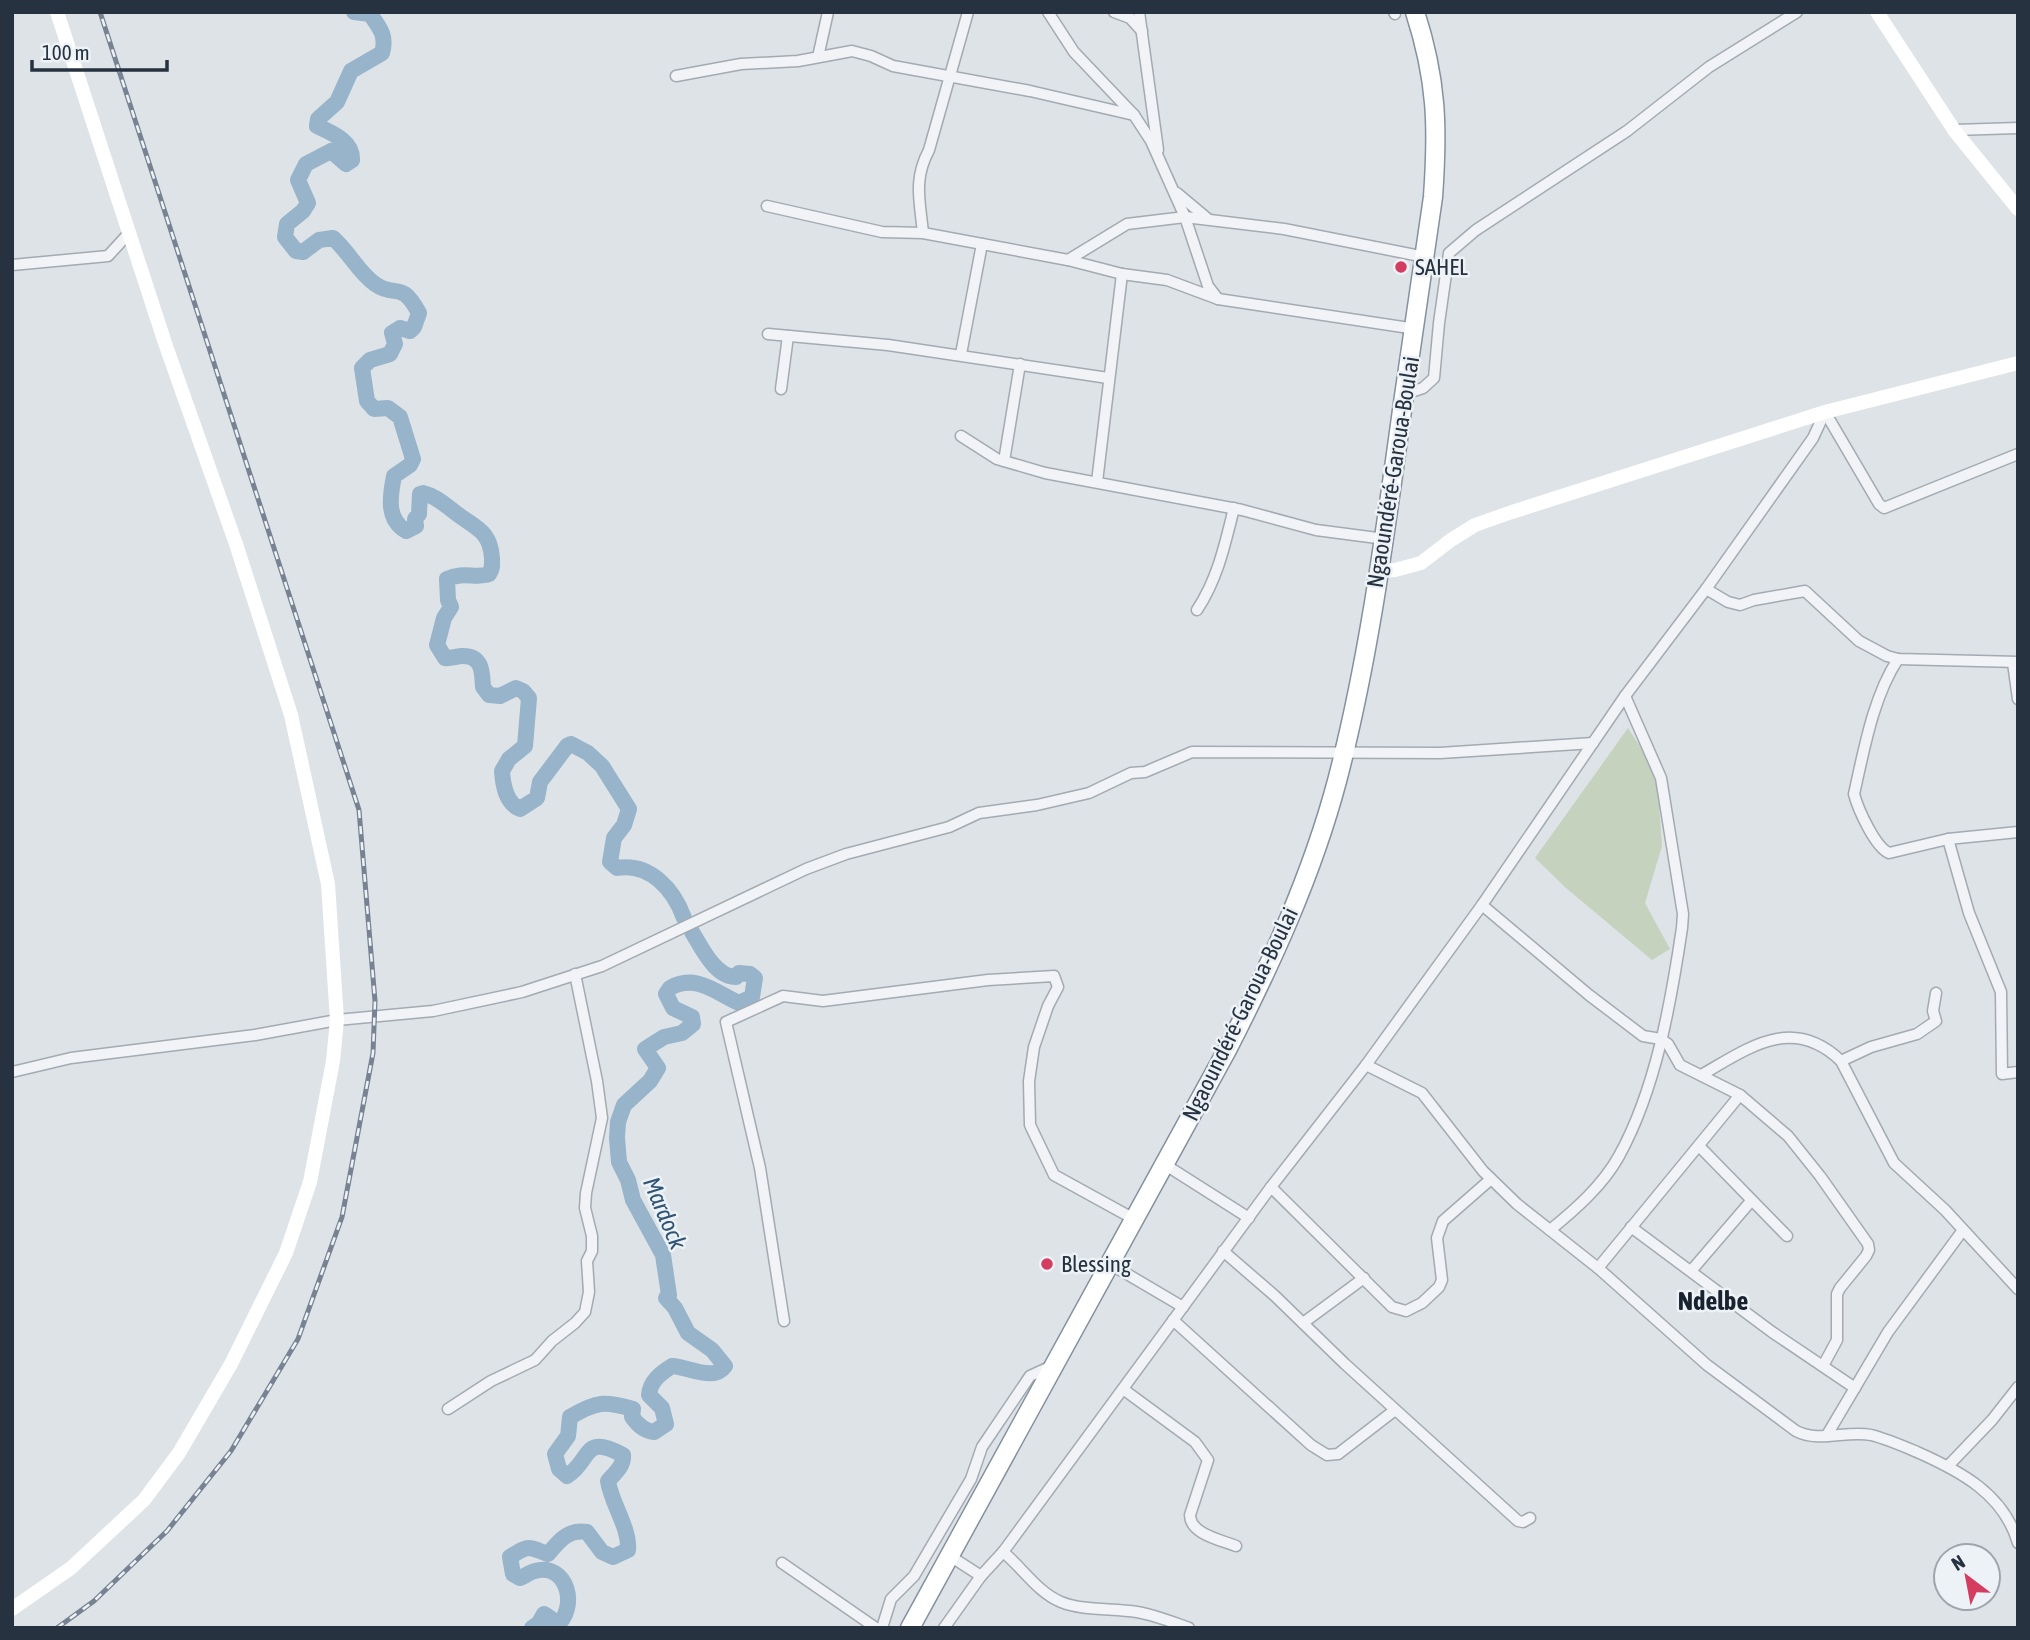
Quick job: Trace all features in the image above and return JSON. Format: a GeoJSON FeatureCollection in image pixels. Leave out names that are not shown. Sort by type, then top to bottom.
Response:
{"type":"FeatureCollection","features":[{"type":"Feature","properties":{"kind":"highway","name":"Ngaoundéré-Garoua-Boulai"},"geometry":{"type":"LineString","coordinates":[[910,1628],[1233,1038],[1285,928],[1328,807],[1355,704],[1385,539],[1433,197],[1437,149],[1436,102],[1427,50],[1415,12]]}},
{"type":"Feature","properties":{"kind":"street"},"geometry":{"type":"LineString","coordinates":[[12,1609],[71,1568],[144,1500],[179,1453],[225,1376],[286,1253],[307,1192],[333,1061],[337,1020],[328,884],[291,715],[57,12]]}},
{"type":"Feature","properties":{"kind":"street"},"geometry":{"type":"LineString","coordinates":[[818,57],[828,12]]}},
{"type":"Feature","properties":{"kind":"street"},"geometry":{"type":"LineString","coordinates":[[923,233],[917,196],[920,166],[929,150],[968,12]]}},
{"type":"Feature","properties":{"kind":"street"},"geometry":{"type":"LineString","coordinates":[[1048,12],[1074,52],[1134,116],[1151,141],[1185,217],[1208,286],[1218,299]]}},
{"type":"Feature","properties":{"kind":"street"},"geometry":{"type":"LineString","coordinates":[[1114,12],[1130,18],[1143,32]]}},
{"type":"Feature","properties":{"kind":"street"},"geometry":{"type":"LineString","coordinates":[[1139,12],[1160,162]]}},
{"type":"Feature","properties":{"kind":"street"},"geometry":{"type":"LineString","coordinates":[[1405,394],[1423,388],[1434,378],[1449,253],[1476,230],[1627,131],[1709,67],[1797,12]]}},
{"type":"Feature","properties":{"kind":"street"},"geometry":{"type":"LineString","coordinates":[[1877,12],[1954,130],[2018,209]]}},
{"type":"Feature","properties":{"kind":"street"},"geometry":{"type":"LineString","coordinates":[[676,76],[741,64],[798,61],[852,51],[871,55],[893,66],[1030,91],[1134,116]]}},
{"type":"Feature","properties":{"kind":"street"},"geometry":{"type":"LineString","coordinates":[[1954,130],[2018,128]]}},
{"type":"Feature","properties":{"kind":"street"},"geometry":{"type":"LineString","coordinates":[[1171,187],[1209,220]]}},
{"type":"Feature","properties":{"kind":"street"},"geometry":{"type":"LineString","coordinates":[[767,206],[882,232],[923,233],[1068,260],[1122,274],[1167,280],[1218,299],[1416,328]]}},
{"type":"Feature","properties":{"kind":"street"},"geometry":{"type":"LineString","coordinates":[[1068,260],[1127,224],[1185,217],[1284,229],[1425,257]]}},
{"type":"Feature","properties":{"kind":"street"},"geometry":{"type":"LineString","coordinates":[[12,265],[108,256],[129,233]]}},
{"type":"Feature","properties":{"kind":"street"},"geometry":{"type":"LineString","coordinates":[[961,354],[982,244]]}},
{"type":"Feature","properties":{"kind":"street"},"geometry":{"type":"LineString","coordinates":[[1097,482],[1122,274]]}},
{"type":"Feature","properties":{"kind":"street"},"geometry":{"type":"LineString","coordinates":[[768,334],[961,354],[1108,378]]}},
{"type":"Feature","properties":{"kind":"street"},"geometry":{"type":"LineString","coordinates":[[781,389],[788,336]]}},
{"type":"Feature","properties":{"kind":"street"},"geometry":{"type":"LineString","coordinates":[[1379,571],[1421,563],[1475,525],[1825,412],[2018,363]]}},
{"type":"Feature","properties":{"kind":"street"},"geometry":{"type":"LineString","coordinates":[[1004,461],[1020,364]]}},
{"type":"Feature","properties":{"kind":"street"},"geometry":{"type":"LineString","coordinates":[[1825,412],[1879,504],[1884,508],[2018,454]]}},
{"type":"Feature","properties":{"kind":"street"},"geometry":{"type":"LineString","coordinates":[[944,1628],[981,1576],[1003,1552],[1223,1251],[1366,1065],[1482,905],[1625,696],[1706,589],[1813,438],[1825,412]]}},
{"type":"Feature","properties":{"kind":"street"},"geometry":{"type":"LineString","coordinates":[[961,436],[1004,461],[1045,473],[1234,508],[1316,530],[1385,539]]}},
{"type":"Feature","properties":{"kind":"street"},"geometry":{"type":"LineString","coordinates":[[1197,610],[1210,590],[1222,557],[1234,508]]}},
{"type":"Feature","properties":{"kind":"street"},"geometry":{"type":"LineString","coordinates":[[1706,589],[1728,602],[1740,605],[1754,600],[1805,592],[1860,641],[1898,659],[1989,659],[2015,662],[2018,699]]}},
{"type":"Feature","properties":{"kind":"street"},"geometry":{"type":"LineString","coordinates":[[1879,652],[1888,675]]}},
{"type":"Feature","properties":{"kind":"street"},"geometry":{"type":"LineString","coordinates":[[1898,659],[1888,675],[1854,794],[1884,851],[1889,853],[1948,839],[2018,832]]}},
{"type":"Feature","properties":{"kind":"street"},"geometry":{"type":"LineString","coordinates":[[1550,1230],[1576,1209],[1599,1184],[1619,1156],[1646,1089],[1661,1039],[1676,970],[1683,914],[1666,798],[1661,778],[1625,696]]}},
{"type":"Feature","properties":{"kind":"street"},"geometry":{"type":"LineString","coordinates":[[12,1072],[71,1058],[156,1049],[313,1026],[337,1020],[433,1011],[522,992],[602,966],[806,869],[846,854],[949,827],[979,813],[1037,805],[1088,793],[1131,773],[1145,772],[1192,752],[1440,753],[1593,743]]}},
{"type":"Feature","properties":{"kind":"street"},"geometry":{"type":"LineString","coordinates":[[1948,839],[1969,913],[2001,992],[2002,1074],[2018,1072]]}},
{"type":"Feature","properties":{"kind":"street"},"geometry":{"type":"LineString","coordinates":[[1482,905],[1589,995],[1643,1036],[1661,1039],[1668,1044],[1680,1065],[1703,1074],[1740,1095],[1788,1136],[1842,1205],[1868,1244],[1869,1250],[1837,1294],[1837,1340],[1824,1364]]}},
{"type":"Feature","properties":{"kind":"street"},"geometry":{"type":"LineString","coordinates":[[448,1409],[491,1381],[535,1360],[585,1312],[589,1292],[587,1261],[592,1251],[592,1236],[585,1208],[586,1193],[602,1118],[575,974]]}},
{"type":"Feature","properties":{"kind":"street"},"geometry":{"type":"LineString","coordinates":[[784,1321],[760,1168],[726,1022],[783,996],[823,1001],[988,980],[1054,976],[1058,987],[1048,1006],[1034,1047],[1029,1081],[1030,1125],[1054,1175],[1134,1219]]}},
{"type":"Feature","properties":{"kind":"street"},"geometry":{"type":"LineString","coordinates":[[1841,1061],[1871,1047],[1917,1034],[1936,1021],[1933,1011],[1936,993]]}},
{"type":"Feature","properties":{"kind":"street"},"geometry":{"type":"LineString","coordinates":[[1703,1074],[1749,1047],[1785,1037],[1811,1041],[1831,1052],[1841,1061],[1894,1163],[1963,1230],[2018,1289]]}},
{"type":"Feature","properties":{"kind":"street"},"geometry":{"type":"LineString","coordinates":[[1366,1065],[1401,1081],[1429,1099],[1491,1179],[1517,1204],[1598,1268],[1707,1365],[1796,1431],[1827,1436],[1872,1435],[1948,1466],[1985,1490],[1995,1500],[2005,1514],[2018,1543]]}},
{"type":"Feature","properties":{"kind":"street"},"geometry":{"type":"LineString","coordinates":[[1598,1268],[1740,1095]]}},
{"type":"Feature","properties":{"kind":"street"},"geometry":{"type":"LineString","coordinates":[[1699,1146],[1787,1236]]}},
{"type":"Feature","properties":{"kind":"street"},"geometry":{"type":"LineString","coordinates":[[1164,1164],[1249,1217]]}},
{"type":"Feature","properties":{"kind":"street"},"geometry":{"type":"LineString","coordinates":[[1271,1187],[1392,1307],[1406,1311],[1422,1303],[1439,1287],[1442,1280],[1437,1238],[1443,1221],[1491,1179]]}},
{"type":"Feature","properties":{"kind":"street"},"geometry":{"type":"LineString","coordinates":[[1691,1271],[1751,1201]]}},
{"type":"Feature","properties":{"kind":"street"},"geometry":{"type":"LineString","coordinates":[[1631,1227],[1773,1332],[1856,1388]]}},
{"type":"Feature","properties":{"kind":"street"},"geometry":{"type":"LineString","coordinates":[[1827,1436],[1888,1332],[1963,1230]]}},
{"type":"Feature","properties":{"kind":"street"},"geometry":{"type":"LineString","coordinates":[[1223,1251],[1518,1521],[1530,1518]]}},
{"type":"Feature","properties":{"kind":"street"},"geometry":{"type":"LineString","coordinates":[[1110,1264],[1183,1307]]}},
{"type":"Feature","properties":{"kind":"street"},"geometry":{"type":"LineString","coordinates":[[1303,1324],[1364,1278]]}},
{"type":"Feature","properties":{"kind":"street"},"geometry":{"type":"LineString","coordinates":[[1173,1320],[1311,1445],[1328,1455],[1338,1454],[1395,1410]]}},
{"type":"Feature","properties":{"kind":"street"},"geometry":{"type":"LineString","coordinates":[[882,1628],[891,1599],[914,1576],[971,1479],[982,1447],[1031,1376],[1055,1365]]}},
{"type":"Feature","properties":{"kind":"street"},"geometry":{"type":"LineString","coordinates":[[1123,1389],[1195,1442],[1205,1453],[1207,1466],[1190,1520],[1196,1529],[1236,1546]]}},
{"type":"Feature","properties":{"kind":"street"},"geometry":{"type":"LineString","coordinates":[[1948,1466],[2017,1391]]}},
{"type":"Feature","properties":{"kind":"street"},"geometry":{"type":"LineString","coordinates":[[1003,1552],[1047,1594],[1060,1602],[1140,1612],[1189,1628]]}},
{"type":"Feature","properties":{"kind":"street"},"geometry":{"type":"LineString","coordinates":[[950,1556],[981,1576]]}},
{"type":"Feature","properties":{"kind":"street"},"geometry":{"type":"LineString","coordinates":[[782,1563],[876,1628]]}},
{"type":"Feature","properties":{"kind":"green space"},"geometry":{"type":"Polygon","coordinates":[[[1628,728],[1657,773],[1662,846],[1645,903],[1670,949],[1652,960],[1566,888],[1535,858],[1628,728]]]}},
{"type":"Feature","properties":{"kind":"waterway","name":"Mardock"},"geometry":{"type":"LineString","coordinates":[[354,12],[370,14],[377,24],[383,37],[382,53],[351,71],[337,102],[318,119],[317,126],[345,143],[352,160],[346,164],[331,151],[306,164],[298,180],[308,203],[303,211],[287,224],[285,237],[296,251],[303,252],[319,240],[333,238],[369,279],[382,288],[403,293],[419,313],[410,331],[400,328],[392,333],[395,344],[390,354],[370,360],[362,368],[367,401],[374,409],[388,408],[400,417],[413,459],[410,465],[394,476],[391,491],[392,514],[400,526],[406,531],[416,526],[420,494],[428,494],[475,526],[485,535],[491,549],[492,568],[489,574],[447,579],[451,607],[444,618],[437,645],[445,658],[470,657],[478,662],[482,671],[483,687],[489,695],[500,696],[516,688],[529,698],[525,746],[509,759],[502,771],[508,798],[520,809],[537,798],[540,782],[567,746],[571,744],[588,753],[602,766],[629,809],[624,825],[614,838],[610,862],[617,868],[640,869],[659,880],[674,898],[684,918]]}},
{"type":"Feature","properties":{"kind":"waterway","name":"Mardock"},"geometry":{"type":"LineString","coordinates":[[532,1628],[544,1614],[555,1627],[563,1619],[568,1599],[566,1588],[555,1573],[546,1570],[520,1578],[513,1574],[510,1557],[529,1548],[548,1554],[574,1532],[587,1532],[602,1552],[613,1557],[628,1550],[626,1533],[608,1481],[621,1466],[623,1455],[610,1449],[594,1448],[567,1476],[559,1469],[555,1454],[568,1436],[570,1417],[594,1405],[615,1405],[633,1409],[632,1417],[637,1423],[654,1432],[666,1424],[662,1408],[649,1395],[651,1386],[660,1375],[672,1366],[708,1373],[720,1371],[725,1366],[712,1350],[688,1333],[675,1308],[666,1298],[668,1299],[669,1295],[663,1255],[633,1200],[628,1180],[619,1162],[617,1138],[618,1122],[624,1105],[650,1081],[658,1068],[645,1049],[664,1037],[682,1033],[693,1024],[692,1017],[673,1008],[666,994],[670,988],[679,984],[697,984],[739,1003],[752,997],[755,978],[750,974],[739,973],[736,977],[728,976],[715,967],[692,932]]}},
{"type":"Feature","properties":{"kind":"railway"},"geometry":{"type":"LineString","coordinates":[[57,1628],[94,1601],[167,1531],[231,1451],[298,1339],[342,1217],[373,1053],[375,1001],[359,810],[100,12]]}},
{"type":"Feature","properties":{"kind":"place","name":"SAHEL"},"geometry":{"type":"Point","coordinates":[1401,267]}},
{"type":"Feature","properties":{"kind":"place","name":"Blessing"},"geometry":{"type":"Point","coordinates":[1047,1264]}},
{"type":"Feature","properties":{"kind":"district","name":"Ndelbe"},"geometry":{"type":"Point","coordinates":[1713,1301]}}]}
